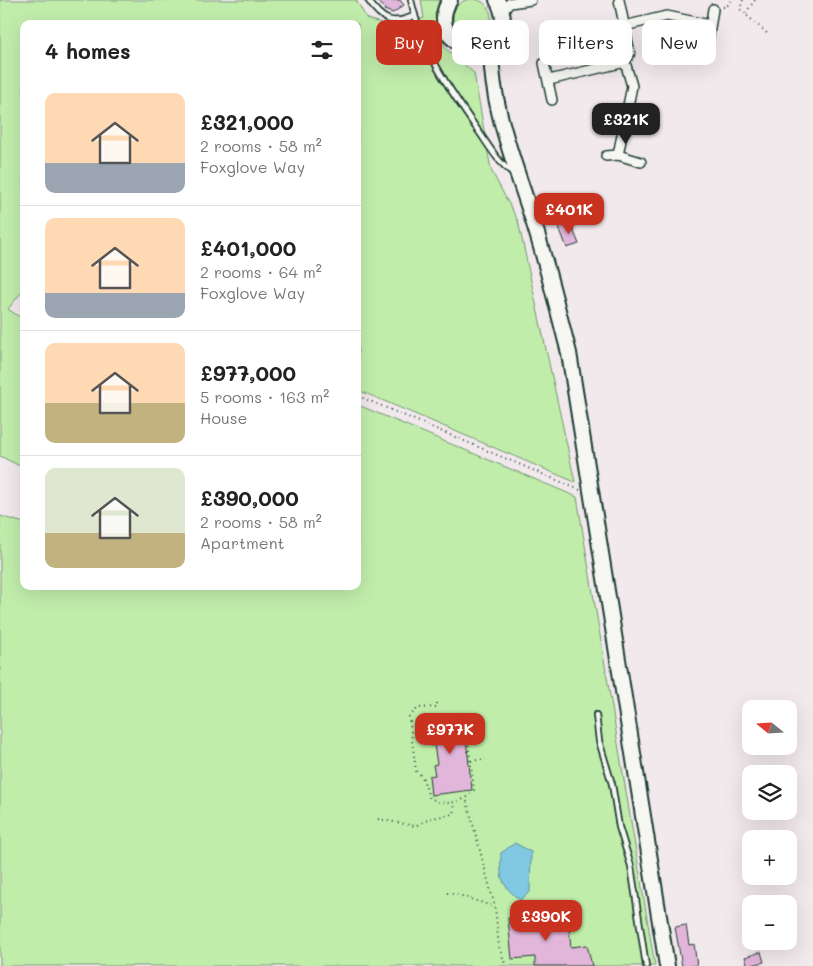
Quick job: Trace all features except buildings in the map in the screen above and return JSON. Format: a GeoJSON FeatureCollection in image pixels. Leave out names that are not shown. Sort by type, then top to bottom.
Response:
{"type":"FeatureCollection","features":[{"type":"Feature","properties":{"kind":"main road"},"geometry":{"type":"LineString","coordinates":[[450,0],[444,17],[446,30],[452,36]]}},
{"type":"Feature","properties":{"kind":"main road"},"geometry":{"type":"LineString","coordinates":[[499,4],[500,20]]}},
{"type":"Feature","properties":{"kind":"main road"},"geometry":{"type":"LineString","coordinates":[[488,65],[546,263],[569,353],[667,966]]}},
{"type":"Feature","properties":{"kind":"main road"},"geometry":{"type":"LineString","coordinates":[[491,65],[491,71]]}},
{"type":"Feature","properties":{"kind":"street"},"geometry":{"type":"LineString","coordinates":[[499,4],[508,5],[531,0]]}},
{"type":"Feature","properties":{"kind":"street"},"geometry":{"type":"LineString","coordinates":[[619,0],[623,20]]}},
{"type":"Feature","properties":{"kind":"street"},"geometry":{"type":"LineString","coordinates":[[711,20],[713,9]]}},
{"type":"Feature","properties":{"kind":"street"},"geometry":{"type":"LineString","coordinates":[[650,20],[667,16],[686,20]]}},
{"type":"Feature","properties":{"kind":"street"},"geometry":{"type":"LineString","coordinates":[[545,65],[552,100]]}},
{"type":"Feature","properties":{"kind":"street"},"geometry":{"type":"LineString","coordinates":[[549,80],[612,65]]}},
{"type":"Feature","properties":{"kind":"street"},"geometry":{"type":"LineString","coordinates":[[618,155],[632,86],[626,65]]}},
{"type":"Feature","properties":{"kind":"street"},"geometry":{"type":"LineString","coordinates":[[606,156],[618,155],[641,162]]}},
{"type":"Feature","properties":{"kind":"lane"},"geometry":{"type":"LineString","coordinates":[[368,0],[378,14],[392,21],[404,21],[415,15]]}},
{"type":"Feature","properties":{"kind":"lane"},"geometry":{"type":"LineString","coordinates":[[411,0],[422,34],[446,84],[498,160],[519,176]]}},
{"type":"Feature","properties":{"kind":"lane"},"geometry":{"type":"LineString","coordinates":[[596,714],[599,741],[608,767],[619,827],[631,866],[646,966]]}},
{"type":"Feature","properties":{"kind":"path"},"geometry":{"type":"LineString","coordinates":[[713,9],[726,7],[732,0]]}},
{"type":"Feature","properties":{"kind":"path"},"geometry":{"type":"LineString","coordinates":[[743,0],[740,8],[768,34]]}},
{"type":"Feature","properties":{"kind":"path"},"geometry":{"type":"LineString","coordinates":[[745,14],[755,0]]}},
{"type":"Feature","properties":{"kind":"path"},"geometry":{"type":"LineString","coordinates":[[361,397],[592,495]]}},
{"type":"Feature","properties":{"kind":"path"},"geometry":{"type":"LineString","coordinates":[[437,703],[437,707],[418,708],[409,718],[416,770],[422,776],[429,798],[437,802],[455,803],[466,798],[474,790],[468,742],[484,740]]}},
{"type":"Feature","properties":{"kind":"path"},"geometry":{"type":"LineString","coordinates":[[471,761],[486,759]]}},
{"type":"Feature","properties":{"kind":"path"},"geometry":{"type":"LineString","coordinates":[[466,798],[495,907],[499,947],[506,966]]}},
{"type":"Feature","properties":{"kind":"path"},"geometry":{"type":"LineString","coordinates":[[378,819],[415,826],[432,818],[453,814],[455,803]]}},
{"type":"Feature","properties":{"kind":"path"},"geometry":{"type":"LineString","coordinates":[[447,893],[456,894],[495,907]]}},
{"type":"Feature","properties":{"kind":"green space"},"geometry":{"type":"Polygon","coordinates":[[[0,0],[356,0],[367,19],[376,22],[376,65],[442,65],[442,38],[445,48],[452,54],[452,65],[465,65],[474,73],[491,170],[518,221],[575,482],[361,391],[361,20],[20,20],[20,294],[8,309],[20,317],[20,466],[0,456],[0,0]]]}},
{"type":"Feature","properties":{"kind":"green space"},"geometry":{"type":"Polygon","coordinates":[[[421,0],[439,0],[435,15],[437,20],[417,20],[424,18],[421,0]]]}},
{"type":"Feature","properties":{"kind":"green space"},"geometry":{"type":"Polygon","coordinates":[[[465,0],[479,0],[486,4],[490,11],[491,20],[453,20],[454,11],[458,4],[465,0]]]}},
{"type":"Feature","properties":{"kind":"green space"},"geometry":{"type":"Polygon","coordinates":[[[361,406],[577,497],[655,966],[0,966],[0,516],[20,522],[20,590],[361,590],[361,406]]]}},
{"type":"Feature","properties":{"kind":"water"},"geometry":{"type":"Polygon","coordinates":[[[515,843],[531,852],[530,892],[520,900],[508,889],[501,875],[501,853],[515,843]]]}}]}
